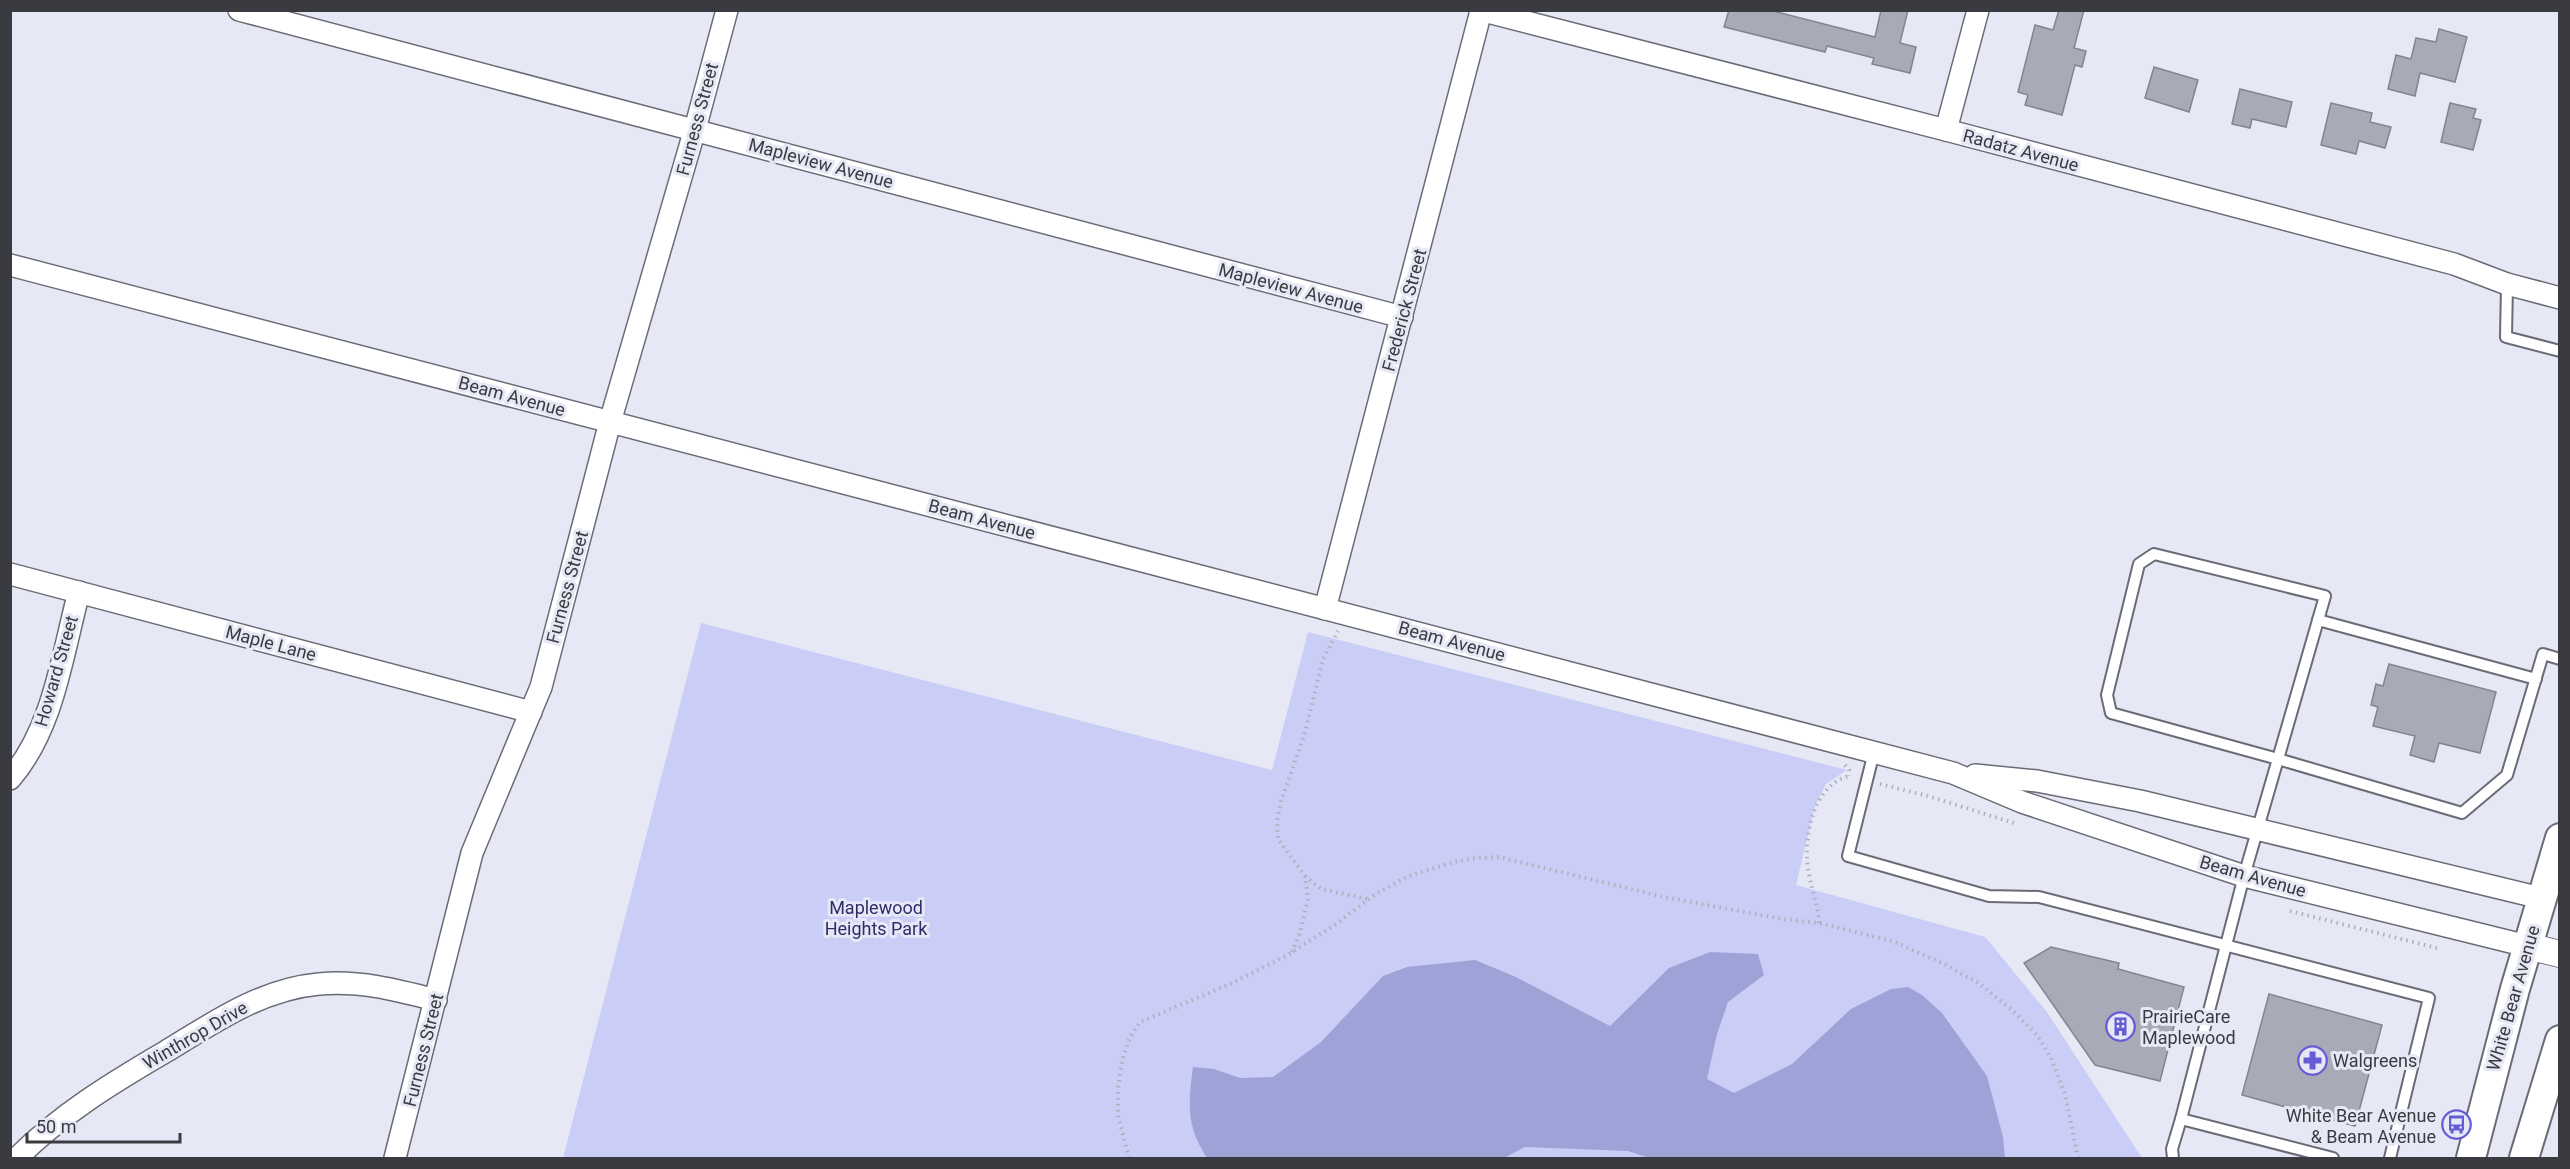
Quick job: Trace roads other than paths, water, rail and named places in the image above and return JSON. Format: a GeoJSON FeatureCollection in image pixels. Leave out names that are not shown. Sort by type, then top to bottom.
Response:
{"type":"FeatureCollection","features":[{"type":"Feature","properties":{"kind":"main road","name":"White Bear Avenue"},"geometry":{"type":"LineString","coordinates":[[2471,1158],[2488,1086],[2527,946],[2550,900],[2559,838]]}},
{"type":"Feature","properties":{"kind":"main road"},"geometry":{"type":"LineString","coordinates":[[2524,1158],[2559,1040]]}},
{"type":"Feature","properties":{"kind":"street","name":"Mapleview Avenue"},"geometry":{"type":"LineString","coordinates":[[239,10],[1402,317]]}},
{"type":"Feature","properties":{"kind":"street","name":"Furness Street"},"geometry":{"type":"LineString","coordinates":[[395,1158],[472,853],[542,687],[610,422],[727,10]]}},
{"type":"Feature","properties":{"kind":"street"},"geometry":{"type":"LineString","coordinates":[[1946,130],[1978,10]]}},
{"type":"Feature","properties":{"kind":"street","name":"Radatz Avenue"},"geometry":{"type":"LineString","coordinates":[[1481,11],[1946,130],[2454,264],[2507,284],[2559,298]]}},
{"type":"Feature","properties":{"kind":"street","name":"Frederick Street"},"geometry":{"type":"LineString","coordinates":[[1325,609],[1481,11]]}},
{"type":"Feature","properties":{"kind":"street","name":"Beam Avenue"},"geometry":{"type":"LineString","coordinates":[[10,265],[1953,773],[2022,802],[2244,876],[2559,954]]}},
{"type":"Feature","properties":{"kind":"street","name":"Maple Lane"},"geometry":{"type":"LineString","coordinates":[[10,574],[531,712]]}},
{"type":"Feature","properties":{"kind":"street","name":"Howard Street"},"geometry":{"type":"LineString","coordinates":[[10,779],[30,753],[42,726],[79,592]]}},
{"type":"Feature","properties":{"kind":"street","name":"Beam Avenue"},"geometry":{"type":"LineString","coordinates":[[1953,773],[2037,781],[2140,801],[2258,830],[2327,844],[2550,900]]}},
{"type":"Feature","properties":{"kind":"street","name":"Winthrop Drive"},"geometry":{"type":"LineString","coordinates":[[17,1158],[70,1111],[93,1095],[236,1009],[261,998],[290,989],[319,984],[356,983],[436,1000]]}},
{"type":"Feature","properties":{"kind":"lane"},"geometry":{"type":"LineString","coordinates":[[2507,284],[2506,337],[2559,351]]}},
{"type":"Feature","properties":{"kind":"lane"},"geometry":{"type":"LineString","coordinates":[[2173,1158],[2172,1149],[2244,876],[2258,830],[2278,759],[2325,596],[2154,554],[2139,564],[2107,695],[2111,713],[2278,759],[2462,813],[2507,775],[2543,654],[2559,659]]}},
{"type":"Feature","properties":{"kind":"lane"},"geometry":{"type":"LineString","coordinates":[[2318,620],[2536,679]]}},
{"type":"Feature","properties":{"kind":"lane"},"geometry":{"type":"LineString","coordinates":[[1874,752],[1848,855],[1989,896],[2038,897],[2429,998],[2390,1158]]}},
{"type":"Feature","properties":{"kind":"lane"},"geometry":{"type":"LineString","coordinates":[[2181,1119],[2333,1158]]}},
{"type":"Feature","properties":{"kind":"place","name":"PrairieCare Maplewood"},"geometry":{"type":"Point","coordinates":[2121,1026]}},
{"type":"Feature","properties":{"kind":"place","name":"Walgreens"},"geometry":{"type":"Point","coordinates":[2312,1060]}},
{"type":"Feature","properties":{"kind":"place","name":"White Bear Avenue & Beam Avenue"},"geometry":{"type":"Point","coordinates":[2457,1125]}},
{"type":"Feature","properties":{"kind":"park label","name":"Maplewood Heights Park"},"geometry":{"type":"Point","coordinates":[876,917]}}]}
